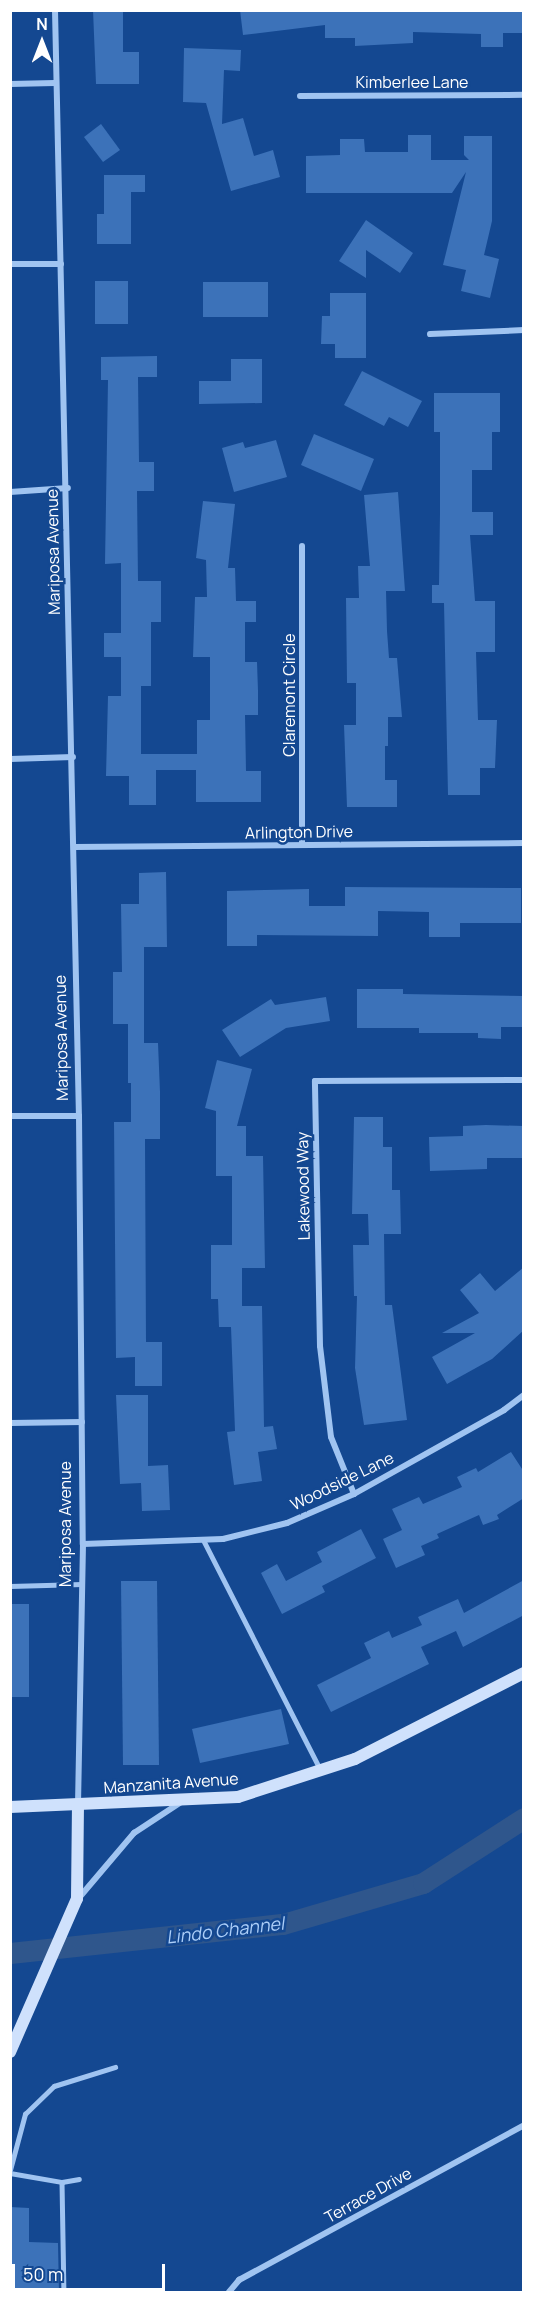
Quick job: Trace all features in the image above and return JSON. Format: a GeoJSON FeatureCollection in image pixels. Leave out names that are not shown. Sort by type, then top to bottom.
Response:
{"type":"FeatureCollection","features":[{"type":"Feature","properties":{"kind":"street","name":"Mariposa Avenue"},"geometry":{"type":"LineString","coordinates":[[10,2052],[77,1899],[82,1584],[80,1116],[68,488],[55,83],[55,10]]}},
{"type":"Feature","properties":{"kind":"street"},"geometry":{"type":"LineString","coordinates":[[10,84],[55,83]]}},
{"type":"Feature","properties":{"kind":"street","name":"Kimberlee Lane"},"geometry":{"type":"LineString","coordinates":[[300,96],[524,95]]}},
{"type":"Feature","properties":{"kind":"street"},"geometry":{"type":"LineString","coordinates":[[10,264],[61,264]]}},
{"type":"Feature","properties":{"kind":"street"},"geometry":{"type":"LineString","coordinates":[[430,334],[524,330]]}},
{"type":"Feature","properties":{"kind":"street"},"geometry":{"type":"LineString","coordinates":[[10,492],[68,488]]}},
{"type":"Feature","properties":{"kind":"street","name":"Claremont Circle"},"geometry":{"type":"LineString","coordinates":[[302,546],[302,845]]}},
{"type":"Feature","properties":{"kind":"street"},"geometry":{"type":"LineString","coordinates":[[10,759],[73,757]]}},
{"type":"Feature","properties":{"kind":"street","name":"Arlington Drive"},"geometry":{"type":"LineString","coordinates":[[74,847],[524,843]]}},
{"type":"Feature","properties":{"kind":"street","name":"Lakewood Way"},"geometry":{"type":"LineString","coordinates":[[354,1494],[332,1437],[321,1346],[315,1082],[524,1080]]}},
{"type":"Feature","properties":{"kind":"street"},"geometry":{"type":"LineString","coordinates":[[10,1116],[80,1116]]}},
{"type":"Feature","properties":{"kind":"street","name":"Woodside Lane"},"geometry":{"type":"LineString","coordinates":[[82,1544],[204,1541],[287,1523],[354,1494],[504,1410],[524,1395]]}},
{"type":"Feature","properties":{"kind":"street"},"geometry":{"type":"LineString","coordinates":[[10,1423],[81,1422]]}},
{"type":"Feature","properties":{"kind":"street","name":"Manzanita Avenue"},"geometry":{"type":"LineString","coordinates":[[10,1807],[78,1806],[237,1797],[321,1772],[355,1759],[524,1673]]}},
{"type":"Feature","properties":{"kind":"street"},"geometry":{"type":"LineString","coordinates":[[77,1899],[134,1833],[183,1801]]}},
{"type":"Feature","properties":{"kind":"street","name":"Terrace Drive"},"geometry":{"type":"LineString","coordinates":[[229,2292],[239,2280],[524,2125]]}},
{"type":"Feature","properties":{"kind":"lane"},"geometry":{"type":"LineString","coordinates":[[204,1541],[321,1772]]}},
{"type":"Feature","properties":{"kind":"lane"},"geometry":{"type":"LineString","coordinates":[[10,1586],[82,1584]]}},
{"type":"Feature","properties":{"kind":"lane"},"geometry":{"type":"LineString","coordinates":[[79,2179],[62,2182],[10,2171],[25,2114],[54,2086],[115,2067]]}},
{"type":"Feature","properties":{"kind":"lane"},"geometry":{"type":"LineString","coordinates":[[62,2182],[64,2292]]}},
{"type":"Feature","properties":{"kind":"building"},"geometry":{"type":"Polygon","coordinates":[[[93,10],[123,10],[123,52],[139,52],[139,84],[96,84],[93,10]]]}},
{"type":"Feature","properties":{"kind":"building"},"geometry":{"type":"Polygon","coordinates":[[[240,10],[524,10],[524,33],[503,33],[503,47],[481,47],[481,34],[413,32],[413,43],[355,46],[355,38],[325,38],[325,25],[243,35],[240,10]]]}},
{"type":"Feature","properties":{"kind":"building"},"geometry":{"type":"Polygon","coordinates":[[[184,48],[241,50],[240,71],[224,70],[222,124],[243,118],[254,156],[273,150],[280,177],[231,191],[206,103],[183,102],[184,48]]]}},
{"type":"Feature","properties":{"kind":"building"},"geometry":{"type":"Polygon","coordinates":[[[101,124],[120,150],[103,162],[84,137],[101,124]]]}},
{"type":"Feature","properties":{"kind":"building"},"geometry":{"type":"Polygon","coordinates":[[[408,135],[431,135],[431,160],[469,160],[464,155],[464,136],[492,136],[492,221],[484,255],[499,259],[490,298],[461,291],[466,270],[443,265],[466,172],[452,193],[306,193],[306,156],[340,155],[340,139],[364,139],[365,152],[408,152],[408,135]]]}},
{"type":"Feature","properties":{"kind":"building"},"geometry":{"type":"Polygon","coordinates":[[[104,175],[145,175],[145,192],[131,192],[131,244],[97,244],[97,214],[104,214],[104,175]]]}},
{"type":"Feature","properties":{"kind":"building"},"geometry":{"type":"Polygon","coordinates":[[[366,220],[413,253],[400,273],[366,250],[366,278],[339,261],[366,220]]]}},
{"type":"Feature","properties":{"kind":"building"},"geometry":{"type":"Polygon","coordinates":[[[95,281],[128,281],[128,324],[95,324],[95,281]]]}},
{"type":"Feature","properties":{"kind":"building"},"geometry":{"type":"Polygon","coordinates":[[[203,282],[268,282],[268,317],[203,317],[203,282]]]}},
{"type":"Feature","properties":{"kind":"building"},"geometry":{"type":"Polygon","coordinates":[[[330,293],[366,293],[366,358],[335,358],[335,344],[321,344],[322,316],[330,316],[330,293]]]}},
{"type":"Feature","properties":{"kind":"building"},"geometry":{"type":"Polygon","coordinates":[[[157,356],[157,377],[138,377],[139,462],[154,462],[154,491],[137,491],[138,581],[161,581],[161,622],[151,622],[151,686],[141,686],[141,754],[197,754],[197,720],[210,720],[210,657],[193,657],[195,597],[207,597],[206,560],[196,558],[203,501],[235,504],[228,568],[235,568],[236,601],[256,601],[256,622],[245,622],[245,662],[257,662],[258,691],[258,715],[245,715],[246,771],[261,771],[261,802],[196,802],[196,770],[156,770],[156,805],[129,805],[129,776],[106,776],[108,696],[121,696],[121,657],[104,657],[104,633],[121,633],[121,563],[105,564],[108,380],[101,380],[101,357],[157,356]]]}},
{"type":"Feature","properties":{"kind":"building"},"geometry":{"type":"Polygon","coordinates":[[[231,359],[262,359],[262,403],[199,404],[199,381],[231,381],[231,359]]]}},
{"type":"Feature","properties":{"kind":"building"},"geometry":{"type":"Polygon","coordinates":[[[362,371],[422,401],[408,427],[389,417],[384,426],[344,405],[362,371]]]}},
{"type":"Feature","properties":{"kind":"building"},"geometry":{"type":"Polygon","coordinates":[[[434,393],[500,393],[500,432],[492,432],[492,470],[472,470],[472,512],[493,512],[493,535],[470,535],[475,601],[495,601],[495,652],[476,652],[478,720],[497,720],[495,768],[480,768],[480,795],[448,795],[444,603],[432,603],[432,585],[439,585],[440,512],[440,432],[434,432],[434,393]]]}},
{"type":"Feature","properties":{"kind":"building"},"geometry":{"type":"Polygon","coordinates":[[[314,434],[374,459],[361,491],[301,465],[314,434]]]}},
{"type":"Feature","properties":{"kind":"building"},"geometry":{"type":"Polygon","coordinates":[[[276,440],[287,477],[234,492],[222,448],[243,442],[245,448],[276,440]]]}},
{"type":"Feature","properties":{"kind":"building"},"geometry":{"type":"Polygon","coordinates":[[[398,492],[405,591],[386,591],[389,658],[397,658],[402,717],[388,717],[388,746],[385,746],[385,780],[397,780],[397,807],[347,807],[344,725],[356,725],[356,683],[347,683],[346,598],[359,598],[358,566],[370,566],[364,495],[398,492]]]}},
{"type":"Feature","properties":{"kind":"building"},"geometry":{"type":"Polygon","coordinates":[[[166,872],[167,947],[144,947],[144,1043],[158,1043],[160,1092],[160,1139],[145,1139],[146,1342],[162,1342],[162,1386],[135,1386],[135,1357],[116,1358],[114,1122],[131,1122],[131,1083],[128,1083],[128,1024],[113,1024],[113,972],[122,972],[121,904],[139,904],[139,873],[166,872]]]}},
{"type":"Feature","properties":{"kind":"building"},"geometry":{"type":"Polygon","coordinates":[[[345,887],[521,888],[521,923],[460,923],[460,937],[429,937],[429,912],[378,911],[378,936],[257,935],[257,946],[227,946],[227,891],[309,889],[309,906],[345,906],[345,887]]]}},
{"type":"Feature","properties":{"kind":"building"},"geometry":{"type":"Polygon","coordinates":[[[357,989],[403,989],[403,994],[524,996],[524,1027],[501,1027],[501,1039],[478,1038],[478,1033],[419,1033],[419,1028],[357,1028],[357,989]]]}},
{"type":"Feature","properties":{"kind":"building"},"geometry":{"type":"Polygon","coordinates":[[[326,997],[330,1021],[286,1028],[240,1057],[222,1030],[271,999],[275,1005],[326,997]]]}},
{"type":"Feature","properties":{"kind":"building"},"geometry":{"type":"Polygon","coordinates":[[[217,1060],[252,1069],[237,1126],[246,1126],[246,1156],[263,1156],[265,1268],[242,1268],[242,1306],[262,1306],[264,1427],[273,1426],[277,1449],[258,1452],[262,1481],[234,1485],[227,1432],[235,1431],[231,1327],[219,1327],[218,1299],[211,1299],[211,1245],[232,1245],[232,1176],[216,1176],[216,1111],[205,1108],[217,1060]]]}},
{"type":"Feature","properties":{"kind":"building"},"geometry":{"type":"Polygon","coordinates":[[[354,1117],[383,1117],[383,1147],[392,1147],[392,1190],[400,1190],[401,1234],[384,1234],[385,1305],[392,1305],[407,1420],[364,1425],[355,1368],[357,1296],[354,1296],[353,1245],[369,1245],[368,1214],[352,1214],[354,1117]]]}},
{"type":"Feature","properties":{"kind":"building"},"geometry":{"type":"Polygon","coordinates":[[[463,1126],[524,1126],[524,1158],[487,1158],[487,1169],[430,1171],[429,1137],[463,1136],[463,1126]]]}},
{"type":"Feature","properties":{"kind":"building"},"geometry":{"type":"Polygon","coordinates":[[[524,1267],[524,1330],[492,1359],[447,1384],[432,1357],[475,1333],[442,1333],[479,1313],[460,1290],[480,1273],[495,1291],[524,1267]]]}},
{"type":"Feature","properties":{"kind":"building"},"geometry":{"type":"Polygon","coordinates":[[[116,1395],[148,1395],[148,1466],[168,1465],[170,1510],[142,1511],[141,1483],[120,1484],[116,1395]]]}},
{"type":"Feature","properties":{"kind":"building"},"geometry":{"type":"Polygon","coordinates":[[[511,1452],[524,1472],[524,1498],[497,1515],[499,1519],[483,1525],[479,1515],[437,1534],[439,1538],[421,1546],[425,1555],[396,1568],[383,1539],[402,1530],[392,1509],[419,1497],[423,1504],[462,1487],[457,1477],[476,1468],[478,1472],[511,1452]]]}},
{"type":"Feature","properties":{"kind":"building"},"geometry":{"type":"Polygon","coordinates":[[[361,1529],[376,1558],[322,1586],[325,1592],[282,1614],[261,1573],[277,1564],[286,1581],[322,1562],[317,1552],[361,1529]]]}},
{"type":"Feature","properties":{"kind":"building"},"geometry":{"type":"Polygon","coordinates":[[[524,1580],[524,1615],[463,1647],[456,1631],[421,1647],[429,1664],[331,1712],[317,1685],[371,1658],[364,1643],[389,1631],[392,1638],[422,1625],[418,1617],[458,1599],[464,1613],[524,1580]]]}},
{"type":"Feature","properties":{"kind":"building"},"geometry":{"type":"Polygon","coordinates":[[[121,1581],[157,1581],[159,1765],[123,1765],[121,1581]]]}},
{"type":"Feature","properties":{"kind":"building"},"geometry":{"type":"Polygon","coordinates":[[[10,1604],[29,1604],[29,1697],[10,1697],[10,1604]]]}},
{"type":"Feature","properties":{"kind":"building"},"geometry":{"type":"Polygon","coordinates":[[[281,1709],[289,1744],[200,1763],[192,1729],[281,1709]]]}},
{"type":"Feature","properties":{"kind":"building"},"geometry":{"type":"Polygon","coordinates":[[[10,2207],[29,2208],[29,2242],[58,2243],[59,2292],[10,2292],[10,2207]]]}},
{"type":"Feature","properties":{"kind":"waterway","name":"Lindo Channel"},"geometry":{"type":"LineString","coordinates":[[10,1953],[283,1924],[423,1883],[524,1818]]}}]}
